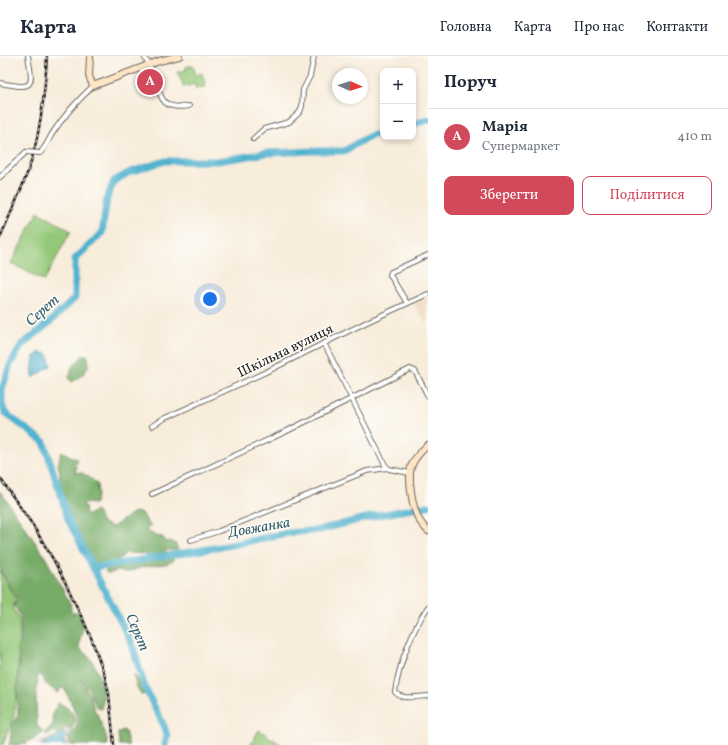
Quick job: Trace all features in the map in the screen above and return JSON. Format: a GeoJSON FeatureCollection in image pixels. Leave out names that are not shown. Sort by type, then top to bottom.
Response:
{"type":"FeatureCollection","features":[{"type":"Feature","properties":{"kind":"street"},"geometry":{"type":"LineString","coordinates":[[0,83],[28,86],[32,76],[28,56]]}},
{"type":"Feature","properties":{"kind":"street"},"geometry":{"type":"LineString","coordinates":[[90,56],[89,76],[92,86]]}},
{"type":"Feature","properties":{"kind":"street"},"geometry":{"type":"LineString","coordinates":[[144,56],[153,74],[159,94],[165,104],[178,108],[189,106]]}},
{"type":"Feature","properties":{"kind":"street"},"geometry":{"type":"LineString","coordinates":[[0,177],[26,152],[40,153],[45,149],[52,134],[92,86],[171,57],[179,56]]}},
{"type":"Feature","properties":{"kind":"street"},"geometry":{"type":"LineString","coordinates":[[253,140],[264,128],[289,122],[300,112],[304,90],[310,76],[314,56]]}},
{"type":"Feature","properties":{"kind":"street"},"geometry":{"type":"LineString","coordinates":[[406,303],[390,275],[391,272],[428,255]]}},
{"type":"Feature","properties":{"kind":"street","name":"Шкільна вулиця"},"geometry":{"type":"LineString","coordinates":[[152,426],[163,419],[268,371],[406,303],[428,294]]}},
{"type":"Feature","properties":{"kind":"street"},"geometry":{"type":"LineString","coordinates":[[324,343],[387,468]]}},
{"type":"Feature","properties":{"kind":"street"},"geometry":{"type":"LineString","coordinates":[[152,494],[285,432],[410,369],[415,371],[428,396]]}},
{"type":"Feature","properties":{"kind":"street"},"geometry":{"type":"LineString","coordinates":[[428,445],[419,452],[414,460],[410,473],[416,513],[421,524],[428,531]]}},
{"type":"Feature","properties":{"kind":"street"},"geometry":{"type":"LineString","coordinates":[[191,540],[367,470],[387,468],[410,473]]}},
{"type":"Feature","properties":{"kind":"street"},"geometry":{"type":"LineString","coordinates":[[428,607],[418,622],[410,639],[396,684],[395,692],[398,696],[403,697],[428,696]]}},
{"type":"Feature","properties":{"kind":"shaded area"},"geometry":{"type":"Polygon","coordinates":[[[428,298],[428,325],[413,304],[428,298]]]}},
{"type":"Feature","properties":{"kind":"shaded area"},"geometry":{"type":"Polygon","coordinates":[[[73,726],[78,745],[33,745],[73,726]]]}},
{"type":"Feature","properties":{"kind":"green space"},"geometry":{"type":"Polygon","coordinates":[[[193,65],[196,75],[202,73],[206,86],[196,89],[194,84],[184,87],[177,72],[186,70],[186,67],[193,65]]]}},
{"type":"Feature","properties":{"kind":"green space"},"geometry":{"type":"Polygon","coordinates":[[[38,212],[71,231],[44,281],[11,263],[38,212]]]}},
{"type":"Feature","properties":{"kind":"green space"},"geometry":{"type":"Polygon","coordinates":[[[83,355],[87,355],[89,364],[88,368],[83,374],[72,382],[68,378],[71,373],[71,368],[83,355]]]}},
{"type":"Feature","properties":{"kind":"green space"},"geometry":{"type":"Polygon","coordinates":[[[63,452],[77,459],[77,463],[74,465],[77,467],[75,473],[78,472],[84,474],[97,484],[98,494],[95,503],[85,503],[82,505],[85,507],[86,516],[95,511],[98,513],[101,522],[113,527],[132,513],[136,512],[143,514],[148,524],[151,526],[147,527],[147,531],[156,536],[163,537],[165,542],[170,541],[175,543],[178,549],[166,550],[165,552],[173,556],[173,561],[166,564],[143,567],[125,573],[118,571],[108,574],[105,572],[116,564],[126,560],[149,556],[145,554],[126,553],[105,570],[91,564],[80,546],[79,533],[71,525],[70,513],[65,504],[65,495],[59,487],[60,472],[58,465],[61,453],[63,452]]]}},
{"type":"Feature","properties":{"kind":"green space"},"geometry":{"type":"Polygon","coordinates":[[[0,491],[44,555],[71,605],[71,612],[78,613],[83,620],[79,647],[94,663],[99,676],[103,693],[101,709],[97,708],[89,689],[80,678],[91,697],[94,709],[105,732],[108,745],[71,745],[68,737],[75,728],[77,719],[71,702],[64,688],[61,688],[57,693],[45,683],[38,674],[36,696],[37,726],[44,731],[35,739],[30,740],[26,744],[21,742],[21,745],[8,745],[10,743],[12,724],[18,715],[17,683],[20,659],[17,649],[21,641],[21,617],[14,605],[17,599],[0,569],[0,491]]]}},
{"type":"Feature","properties":{"kind":"green space"},"geometry":{"type":"Polygon","coordinates":[[[0,571],[15,599],[13,609],[19,617],[20,631],[17,692],[14,716],[3,745],[0,745],[0,571]]]}},
{"type":"Feature","properties":{"kind":"green space"},"geometry":{"type":"Polygon","coordinates":[[[134,674],[137,679],[142,681],[144,684],[144,695],[141,694],[137,687],[134,674]]]}},
{"type":"Feature","properties":{"kind":"green space"},"geometry":{"type":"Polygon","coordinates":[[[58,703],[70,710],[75,721],[70,730],[64,728],[62,735],[59,735],[54,731],[46,735],[46,731],[53,724],[52,714],[58,703]]]}},
{"type":"Feature","properties":{"kind":"green space"},"geometry":{"type":"Polygon","coordinates":[[[123,730],[125,731],[129,745],[119,745],[118,733],[123,730]]]}},
{"type":"Feature","properties":{"kind":"green space"},"geometry":{"type":"Polygon","coordinates":[[[259,730],[282,745],[250,745],[259,730]]]}},
{"type":"Feature","properties":{"kind":"water"},"geometry":{"type":"Polygon","coordinates":[[[39,352],[48,354],[51,366],[33,378],[34,356],[36,356],[39,352]]]}},
{"type":"Feature","properties":{"kind":"water"},"geometry":{"type":"Polygon","coordinates":[[[64,733],[66,735],[63,740],[64,744],[68,745],[41,745],[64,733]]]}},
{"type":"Feature","properties":{"kind":"waterway","name":"Серет"},"geometry":{"type":"LineString","coordinates":[[416,123],[428,120]]}},
{"type":"Feature","properties":{"kind":"waterway","name":"Серет"},"geometry":{"type":"LineString","coordinates":[[165,745],[167,736],[164,726],[145,688],[132,644],[68,519],[44,442],[5,413],[2,404],[2,389],[10,365],[21,346],[50,322],[75,298],[75,259],[102,233],[107,198],[114,181],[130,172],[165,161],[218,161],[267,153],[344,151],[370,136],[380,133]]}},
{"type":"Feature","properties":{"kind":"waterway","name":"Довжанка"},"geometry":{"type":"LineString","coordinates":[[93,568],[226,546],[288,533],[319,530],[374,516],[428,506]]}},
{"type":"Feature","properties":{"kind":"railway"},"geometry":{"type":"LineString","coordinates":[[0,238],[23,184],[34,152],[42,111],[47,56]]}},
{"type":"Feature","properties":{"kind":"railway"},"geometry":{"type":"LineString","coordinates":[[0,478],[32,524],[53,559],[90,635],[104,673],[109,694],[114,745]]}},
{"type":"Feature","properties":{"kind":"place","name":"Марія"},"geometry":{"type":"Point","coordinates":[150,82]}}]}
